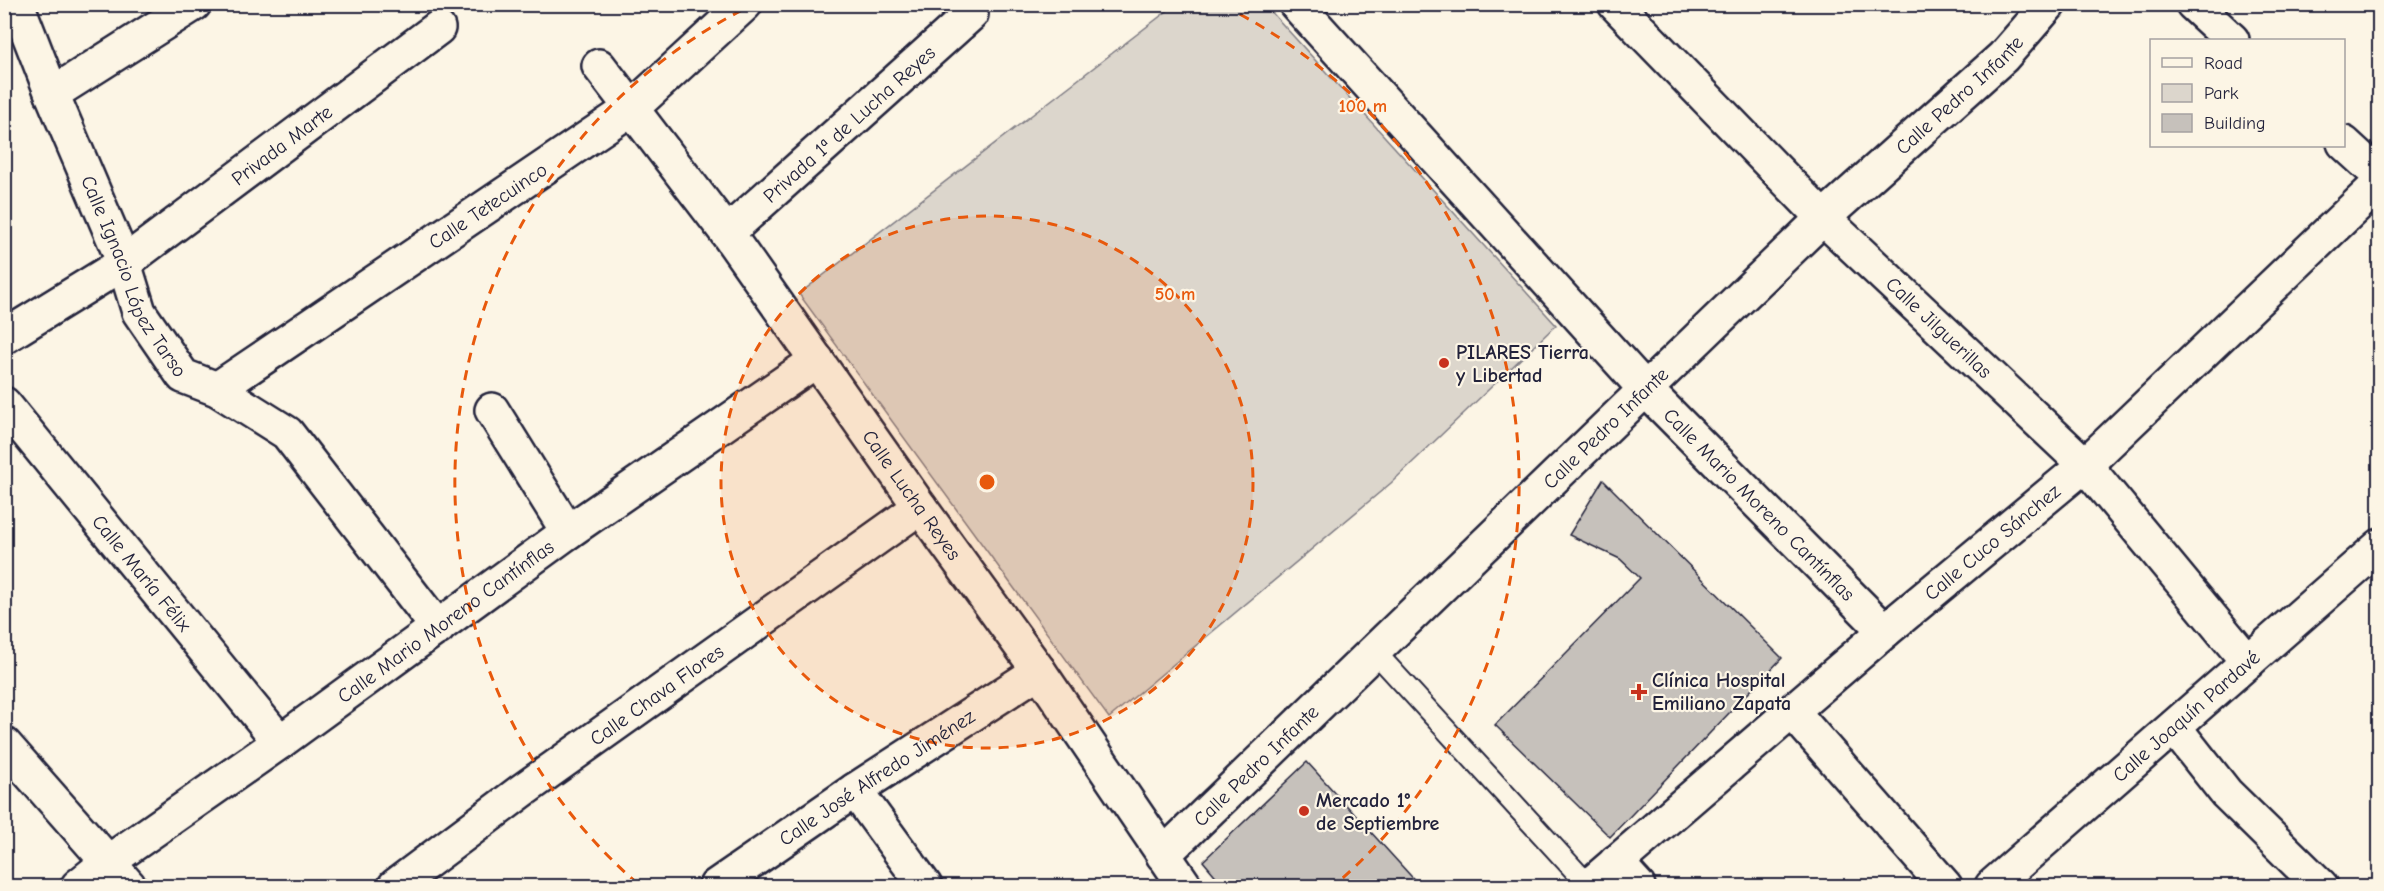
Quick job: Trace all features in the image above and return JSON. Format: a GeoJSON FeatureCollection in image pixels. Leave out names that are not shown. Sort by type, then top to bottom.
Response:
{"type":"FeatureCollection","features":[{"type":"Feature","properties":{"kind":"street"},"geometry":{"type":"LineString","coordinates":[[4,12],[15,4]]}},
{"type":"Feature","properties":{"kind":"street","name":"Calle Ignacio López Tarso"},"geometry":{"type":"LineString","coordinates":[[15,4],[124,263],[140,312],[183,376],[217,390],[287,433],[438,628]]}},
{"type":"Feature","properties":{"kind":"street"},"geometry":{"type":"LineString","coordinates":[[52,94],[194,4]]}},
{"type":"Feature","properties":{"kind":"street","name":"Calle Tetecuinco"},"geometry":{"type":"LineString","coordinates":[[217,390],[632,108],[745,4]]}},
{"type":"Feature","properties":{"kind":"street","name":"Calle Mario Moreno Cantínflas"},"geometry":{"type":"LineString","coordinates":[[1296,4],[1645,389],[1885,631]]}},
{"type":"Feature","properties":{"kind":"street","name":"Calle Jilguerillas"},"geometry":{"type":"LineString","coordinates":[[1615,4],[1823,218],[2085,465],[2248,662]]}},
{"type":"Feature","properties":{"kind":"street","name":"Calle Pedro Infante"},"geometry":{"type":"LineString","coordinates":[[1163,855],[1823,218],[2003,57],[2049,4]]}},
{"type":"Feature","properties":{"kind":"street"},"geometry":{"type":"LineString","coordinates":[[2193,4],[2231,39]]}},
{"type":"Feature","properties":{"kind":"street","name":"Privada 1ª de Lucha Reyes"},"geometry":{"type":"LineString","coordinates":[[727,233],[971,14]]}},
{"type":"Feature","properties":{"kind":"street","name":"Privada Marte"},"geometry":{"type":"LineString","coordinates":[[4,337],[124,263],[438,28]]}},
{"type":"Feature","properties":{"kind":"street","name":"Calle Lucha Reyes"},"geometry":{"type":"LineString","coordinates":[[599,66],[727,233],[1039,671],[1185,886]]}},
{"type":"Feature","properties":{"kind":"street"},"geometry":{"type":"LineString","coordinates":[[2345,145],[2379,176]]}},
{"type":"Feature","properties":{"kind":"street","name":"Calle Cuco Sánchez"},"geometry":{"type":"LineString","coordinates":[[1589,886],[1885,631],[2085,465],[2379,183]]}},
{"type":"Feature","properties":{"kind":"street","name":"Calle Mario Moreno Cantínflas"},"geometry":{"type":"LineString","coordinates":[[78,886],[118,874],[280,741],[568,532],[817,360]]}},
{"type":"Feature","properties":{"kind":"street","name":"Calle María Félix"},"geometry":{"type":"LineString","coordinates":[[4,404],[280,741]]}},
{"type":"Feature","properties":{"kind":"street"},"geometry":{"type":"LineString","coordinates":[[492,410],[568,532]]}},
{"type":"Feature","properties":{"kind":"street","name":"Calle Chava Flores"},"geometry":{"type":"LineString","coordinates":[[395,886],[523,790],[920,507]]}},
{"type":"Feature","properties":{"kind":"street","name":"Calle Joaquín Pardavé"},"geometry":{"type":"LineString","coordinates":[[1992,886],[2379,546]]}},
{"type":"Feature","properties":{"kind":"street","name":"Calle José Alfredo Jiménez"},"geometry":{"type":"LineString","coordinates":[[716,886],[855,790],[1039,671]]}},
{"type":"Feature","properties":{"kind":"street"},"geometry":{"type":"LineString","coordinates":[[1792,711],[1945,886]]}},
{"type":"Feature","properties":{"kind":"street"},"geometry":{"type":"LineString","coordinates":[[2174,727],[2226,793],[2321,886]]}},
{"type":"Feature","properties":{"kind":"street"},"geometry":{"type":"LineString","coordinates":[[4,744],[118,874]]}},
{"type":"Feature","properties":{"kind":"street"},"geometry":{"type":"LineString","coordinates":[[855,790],[925,886]]}},
{"type":"Feature","properties":{"kind":"street"},"geometry":{"type":"LineString","coordinates":[[1616,862],[1638,886]]}},
{"type":"Feature","properties":{"kind":"lane"},"geometry":{"type":"LineString","coordinates":[[1374,651],[1589,886]]}},
{"type":"Feature","properties":{"kind":"green space"},"geometry":{"type":"Polygon","coordinates":[[[1175,5],[1265,5],[1556,325],[1391,483],[1109,718],[799,294],[1175,5]]]}},
{"type":"Feature","properties":{"kind":"building","name":"Clínica Hospital Emiliano Zapata"},"geometry":{"type":"Polygon","coordinates":[[[1603,480],[1782,658],[1610,837],[1495,725],[1640,578],[1620,559],[1569,535],[1603,480]]]}},
{"type":"Feature","properties":{"kind":"building","name":"Mercado 1° de Septiembre"},"geometry":{"type":"Polygon","coordinates":[[[1307,762],[1420,886],[1224,886],[1203,861],[1307,762]]]}},
{"type":"Feature","properties":{"kind":"place","name":"PILARES Tierra y Libertad"},"geometry":{"type":"Point","coordinates":[1444,363]}},
{"type":"Feature","properties":{"kind":"place","name":"Clínica Hospital Emiliano Zapata"},"geometry":{"type":"Point","coordinates":[1639,692]}},
{"type":"Feature","properties":{"kind":"place","name":"Mercado 1° de Septiembre"},"geometry":{"type":"Point","coordinates":[1304,811]}}]}
